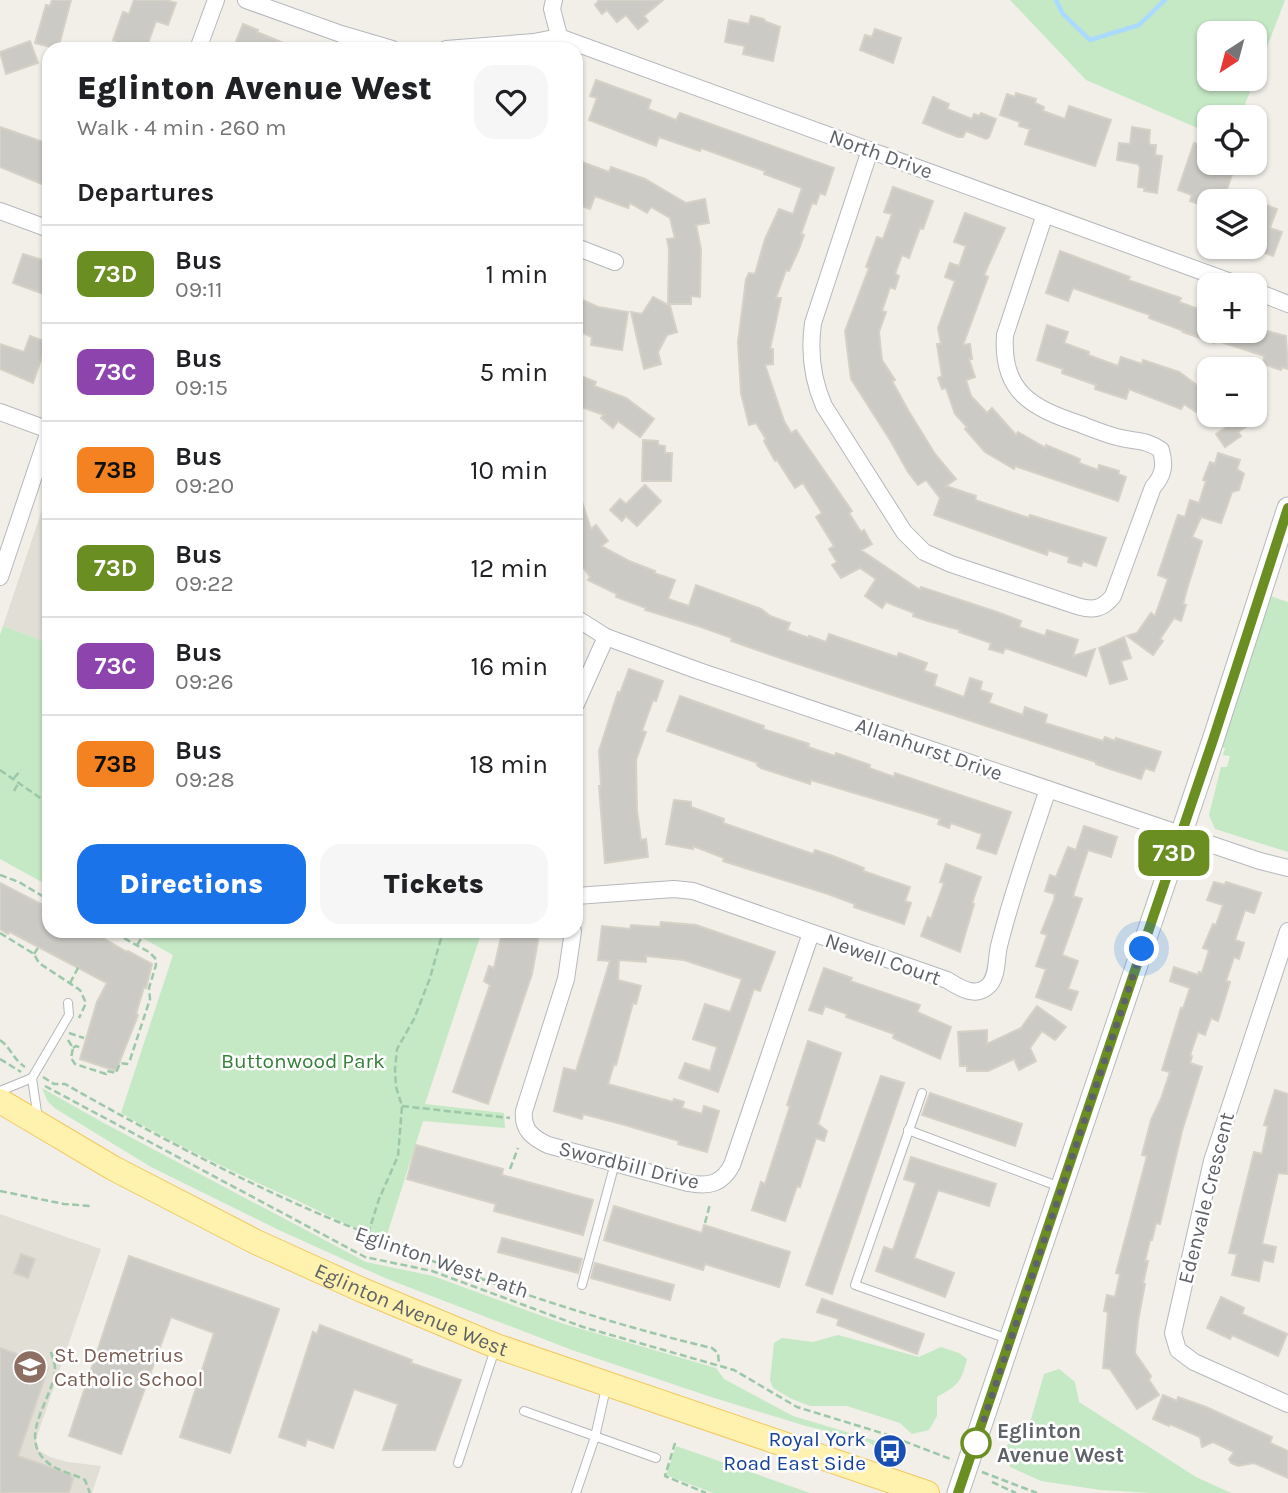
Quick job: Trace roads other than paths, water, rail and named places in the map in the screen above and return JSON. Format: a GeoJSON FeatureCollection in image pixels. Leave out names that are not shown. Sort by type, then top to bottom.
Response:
{"type":"FeatureCollection","features":[{"type":"Feature","properties":{"kind":"main road"},"geometry":{"type":"LineString","coordinates":[[958,1493],[1288,508]]}},
{"type":"Feature","properties":{"kind":"main road","name":"Eglinton Avenue West"},"geometry":{"type":"LineString","coordinates":[[0,1101],[113,1168],[256,1242],[362,1290],[496,1346],[927,1493]]}},
{"type":"Feature","properties":{"kind":"street"},"geometry":{"type":"LineString","coordinates":[[201,42],[216,0]]}},
{"type":"Feature","properties":{"kind":"street"},"geometry":{"type":"LineString","coordinates":[[246,0],[368,42]]}},
{"type":"Feature","properties":{"kind":"street"},"geometry":{"type":"LineString","coordinates":[[554,0],[552,9],[561,42]]}},
{"type":"Feature","properties":{"kind":"street","name":"North Drive"},"geometry":{"type":"LineString","coordinates":[[583,51],[870,150],[1206,273]]}},
{"type":"Feature","properties":{"kind":"street"},"geometry":{"type":"LineString","coordinates":[[870,150],[813,323],[812,366],[824,406],[904,532],[924,552],[951,564],[1077,606],[1097,609],[1113,596],[1153,487],[1163,472],[1164,461],[1161,450],[1152,443],[1124,439],[1036,407],[1024,397],[1009,374],[1004,351],[1005,335],[1045,214]]}},
{"type":"Feature","properties":{"kind":"street"},"geometry":{"type":"LineString","coordinates":[[0,211],[42,226]]}},
{"type":"Feature","properties":{"kind":"street"},"geometry":{"type":"LineString","coordinates":[[583,250],[615,262]]}},
{"type":"Feature","properties":{"kind":"street"},"geometry":{"type":"LineString","coordinates":[[1267,295],[1288,303]]}},
{"type":"Feature","properties":{"kind":"street"},"geometry":{"type":"LineString","coordinates":[[0,412],[42,427]]}},
{"type":"Feature","properties":{"kind":"street"},"geometry":{"type":"LineString","coordinates":[[0,577],[42,451]]}},
{"type":"Feature","properties":{"kind":"street","name":"Allanhurst Drive"},"geometry":{"type":"LineString","coordinates":[[583,622],[606,637],[1180,834],[1288,868]]}},
{"type":"Feature","properties":{"kind":"street"},"geometry":{"type":"LineString","coordinates":[[583,689],[606,637]]}},
{"type":"Feature","properties":{"kind":"street","name":"Newell Court"},"geometry":{"type":"LineString","coordinates":[[583,896],[674,889],[693,891],[947,980],[970,992],[980,991],[988,987],[995,975],[998,950],[1014,891],[1048,789]]}},
{"type":"Feature","properties":{"kind":"street","name":"Edenvale Crescent"},"geometry":{"type":"LineString","coordinates":[[1288,931],[1212,1161],[1173,1333],[1178,1350],[1194,1362],[1288,1405]]}},
{"type":"Feature","properties":{"kind":"street","name":"Swordbill Drive"},"geometry":{"type":"LineString","coordinates":[[572,938],[566,979],[523,1119],[529,1133],[536,1140],[699,1185],[717,1182],[726,1175],[738,1148],[810,933]]}},
{"type":"Feature","properties":{"kind":"lane"},"geometry":{"type":"LineString","coordinates":[[0,1091],[32,1078],[69,1015],[68,1003]]}},
{"type":"Feature","properties":{"kind":"lane"},"geometry":{"type":"LineString","coordinates":[[32,1078],[39,1125]]}},
{"type":"Feature","properties":{"kind":"lane"},"geometry":{"type":"LineString","coordinates":[[922,1093],[855,1285],[1010,1340]]}},
{"type":"Feature","properties":{"kind":"lane"},"geometry":{"type":"LineString","coordinates":[[908,1130],[1061,1187]]}},
{"type":"Feature","properties":{"kind":"lane"},"geometry":{"type":"LineString","coordinates":[[582,1285],[615,1163]]}},
{"type":"Feature","properties":{"kind":"lane"},"geometry":{"type":"LineString","coordinates":[[458,1463],[496,1346]]}},
{"type":"Feature","properties":{"kind":"lane"},"geometry":{"type":"LineString","coordinates":[[576,1493],[595,1437],[608,1383]]}},
{"type":"Feature","properties":{"kind":"lane"},"geometry":{"type":"LineString","coordinates":[[524,1411],[656,1458]]}},
{"type":"Feature","properties":{"kind":"waterway"},"geometry":{"type":"LineString","coordinates":[[1056,0],[1063,14],[1090,40],[1139,25],[1165,0]]}},
{"type":"Feature","properties":{"kind":"place","name":"St. Demetrius Catholic School"},"geometry":{"type":"Point","coordinates":[30,1367]}},
{"type":"Feature","properties":{"kind":"place","name":"Eglinton Avenue West"},"geometry":{"type":"Point","coordinates":[976,1443]}},
{"type":"Feature","properties":{"kind":"place","name":"Royal York Road East Side"},"geometry":{"type":"Point","coordinates":[890,1451]}},
{"type":"Feature","properties":{"kind":"park label","name":"Buttonwood Park"},"geometry":{"type":"Point","coordinates":[303,1061]}}]}
